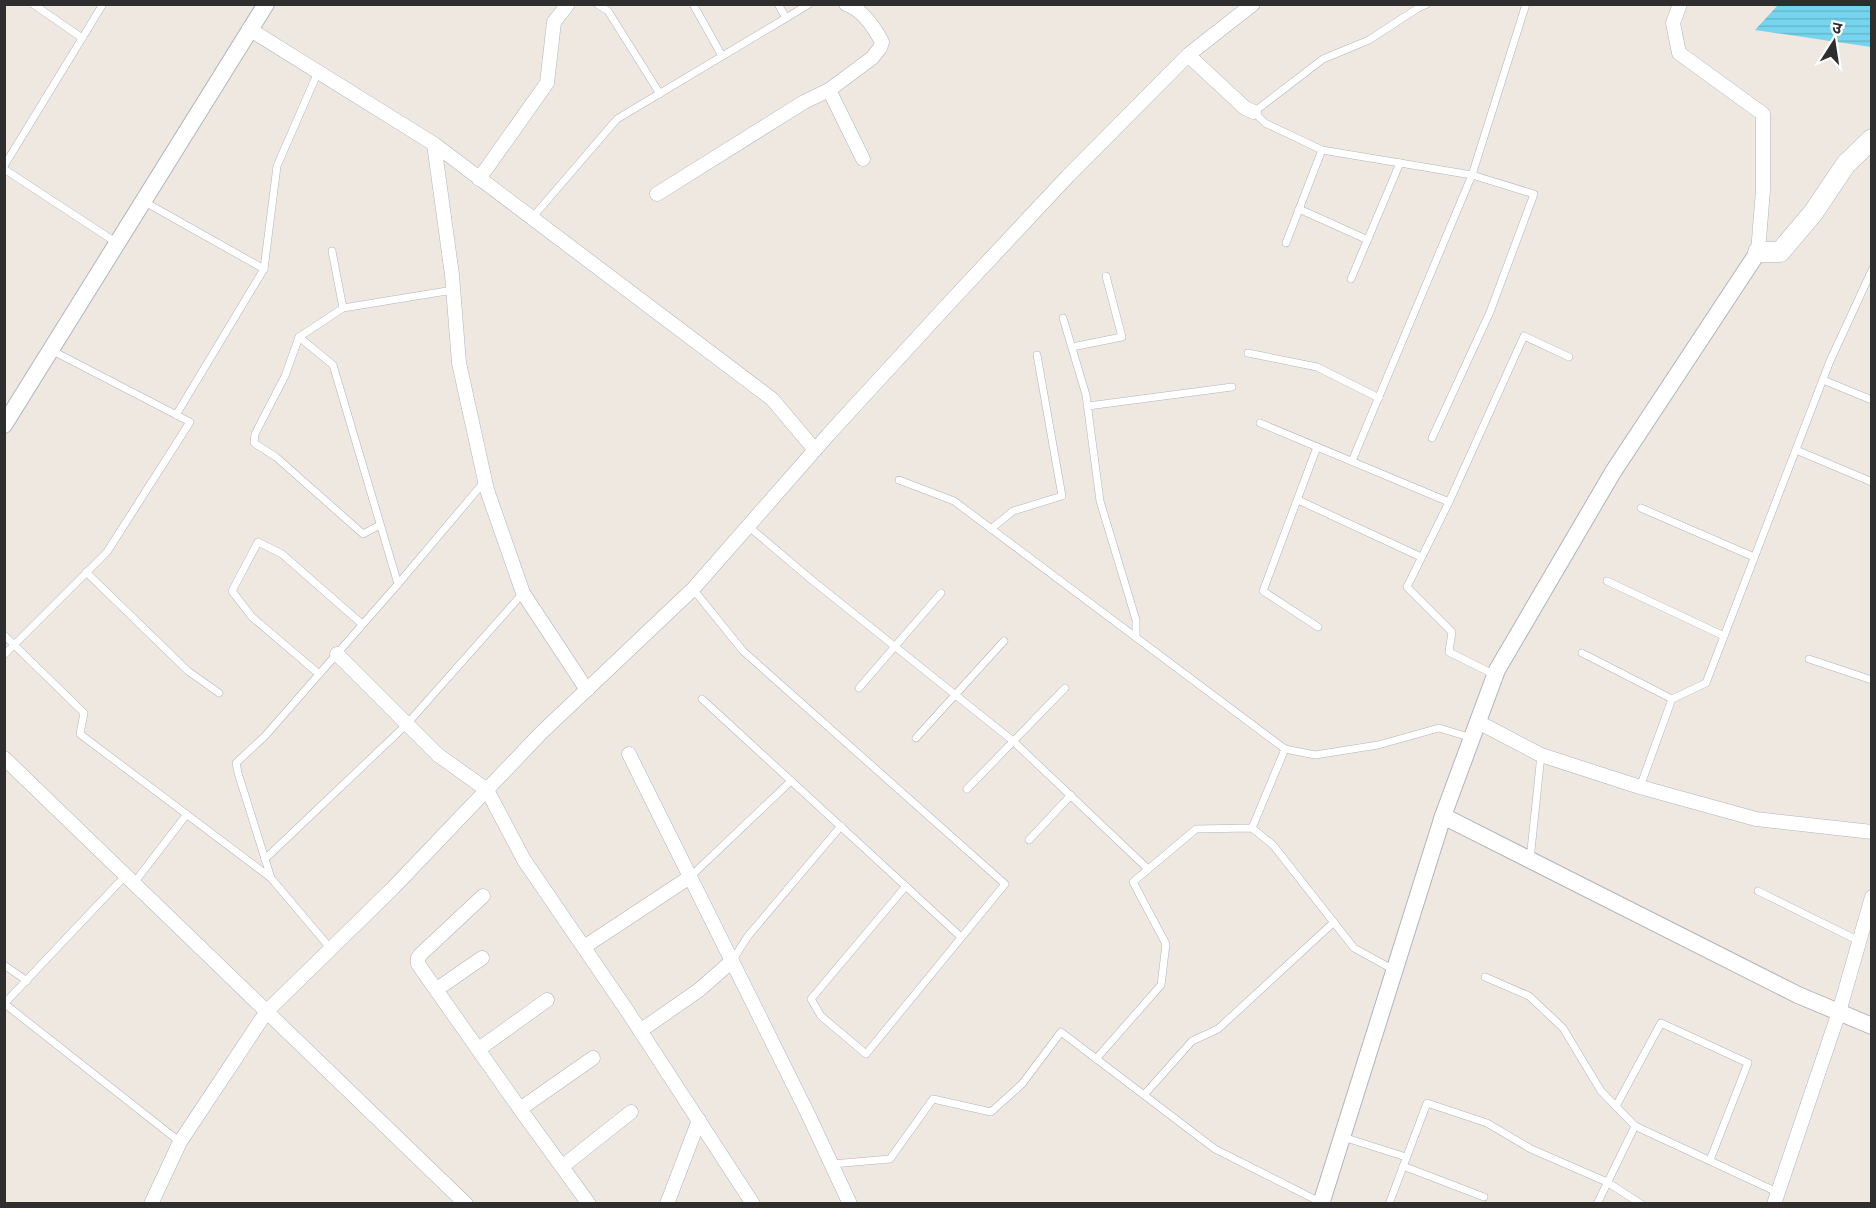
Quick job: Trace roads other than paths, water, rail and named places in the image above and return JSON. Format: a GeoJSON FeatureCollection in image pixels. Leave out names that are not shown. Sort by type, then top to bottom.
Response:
{"type":"FeatureCollection","features":[{"type":"Feature","properties":{"kind":"main road"},"geometry":{"type":"LineString","coordinates":[[1758,252],[1780,252],[1813,213],[1846,164],[1872,139]]}},
{"type":"Feature","properties":{"kind":"street"},"geometry":{"type":"LineString","coordinates":[[4,424],[266,4]]}},
{"type":"Feature","properties":{"kind":"street"},"geometry":{"type":"LineString","coordinates":[[479,179],[547,82],[554,22],[568,4]]}},
{"type":"Feature","properties":{"kind":"street"},"geometry":{"type":"LineString","coordinates":[[657,194],[804,102],[829,90],[872,58],[882,42],[855,7],[846,4]]}},
{"type":"Feature","properties":{"kind":"street"},"geometry":{"type":"LineString","coordinates":[[151,1203],[180,1142],[267,1011],[393,888],[541,733],[693,589],[815,450],[1052,193],[1188,55],[1253,4]]}},
{"type":"Feature","properties":{"kind":"street"},"geometry":{"type":"LineString","coordinates":[[1321,1203],[1443,816],[1495,675],[1613,472],[1758,252],[1763,190],[1763,114],[1679,53],[1673,23],[1680,4]]}},
{"type":"Feature","properties":{"kind":"street"},"geometry":{"type":"LineString","coordinates":[[249,29],[434,144],[772,399],[815,450]]}},
{"type":"Feature","properties":{"kind":"street"},"geometry":{"type":"LineString","coordinates":[[1188,55],[1245,108],[1254,112]]}},
{"type":"Feature","properties":{"kind":"street"},"geometry":{"type":"LineString","coordinates":[[829,90],[864,159]]}},
{"type":"Feature","properties":{"kind":"street"},"geometry":{"type":"LineString","coordinates":[[434,144],[453,290],[459,363],[485,480],[523,593],[587,690]]}},
{"type":"Feature","properties":{"kind":"street"},"geometry":{"type":"LineString","coordinates":[[337,654],[438,755],[487,790],[524,860],[753,1203]]}},
{"type":"Feature","properties":{"kind":"street"},"geometry":{"type":"LineString","coordinates":[[1475,730],[1541,755],[1640,787],[1756,819],[1872,832]]}},
{"type":"Feature","properties":{"kind":"street"},"geometry":{"type":"LineString","coordinates":[[629,754],[850,1203]]}},
{"type":"Feature","properties":{"kind":"street"},"geometry":{"type":"LineString","coordinates":[[4,758],[466,1203]]}},
{"type":"Feature","properties":{"kind":"street"},"geometry":{"type":"LineString","coordinates":[[1443,816],[1797,995],[1872,1026]]}},
{"type":"Feature","properties":{"kind":"street"},"geometry":{"type":"LineString","coordinates":[[584,947],[690,877]]}},
{"type":"Feature","properties":{"kind":"street"},"geometry":{"type":"LineString","coordinates":[[483,896],[421,954],[418,964],[589,1203]]}},
{"type":"Feature","properties":{"kind":"street"},"geometry":{"type":"LineString","coordinates":[[1776,1198],[1839,1012],[1872,897]]}},
{"type":"Feature","properties":{"kind":"street"},"geometry":{"type":"LineString","coordinates":[[437,989],[482,958]]}},
{"type":"Feature","properties":{"kind":"street"},"geometry":{"type":"LineString","coordinates":[[640,1031],[699,990],[732,962]]}},
{"type":"Feature","properties":{"kind":"street"},"geometry":{"type":"LineString","coordinates":[[479,1048],[547,1000]]}},
{"type":"Feature","properties":{"kind":"street"},"geometry":{"type":"LineString","coordinates":[[520,1109],[593,1058]]}},
{"type":"Feature","properties":{"kind":"street"},"geometry":{"type":"LineString","coordinates":[[562,1166],[631,1112]]}},
{"type":"Feature","properties":{"kind":"street"},"geometry":{"type":"LineString","coordinates":[[667,1203],[699,1120]]}},
{"type":"Feature","properties":{"kind":"lane"},"geometry":{"type":"LineString","coordinates":[[33,4],[82,38]]}},
{"type":"Feature","properties":{"kind":"lane"},"geometry":{"type":"LineString","coordinates":[[103,4],[4,167],[117,243]]}},
{"type":"Feature","properties":{"kind":"lane"},"geometry":{"type":"LineString","coordinates":[[597,4],[608,11],[660,94]]}},
{"type":"Feature","properties":{"kind":"lane"},"geometry":{"type":"LineString","coordinates":[[693,4],[722,56]]}},
{"type":"Feature","properties":{"kind":"lane"},"geometry":{"type":"LineString","coordinates":[[778,4],[786,18]]}},
{"type":"Feature","properties":{"kind":"lane"},"geometry":{"type":"LineString","coordinates":[[532,218],[617,120],[809,4]]}},
{"type":"Feature","properties":{"kind":"lane"},"geometry":{"type":"LineString","coordinates":[[1427,4],[1369,40],[1323,59],[1254,112],[1265,123],[1322,150],[1473,175],[1534,194],[1490,312],[1432,438]]}},
{"type":"Feature","properties":{"kind":"lane"},"geometry":{"type":"LineString","coordinates":[[1352,461],[1473,175],[1526,4]]}},
{"type":"Feature","properties":{"kind":"lane"},"geometry":{"type":"LineString","coordinates":[[176,415],[264,269],[277,166],[319,73]]}},
{"type":"Feature","properties":{"kind":"lane"},"geometry":{"type":"LineString","coordinates":[[1286,243],[1322,150]]}},
{"type":"Feature","properties":{"kind":"lane"},"geometry":{"type":"LineString","coordinates":[[1352,279],[1400,163]]}},
{"type":"Feature","properties":{"kind":"lane"},"geometry":{"type":"LineString","coordinates":[[143,201],[264,269]]}},
{"type":"Feature","properties":{"kind":"lane"},"geometry":{"type":"LineString","coordinates":[[1299,209],[1368,240]]}},
{"type":"Feature","properties":{"kind":"lane"},"geometry":{"type":"LineString","coordinates":[[332,251],[343,308]]}},
{"type":"Feature","properties":{"kind":"lane"},"geometry":{"type":"LineString","coordinates":[[1640,787],[1672,699],[1706,683],[1823,380],[1872,270]]}},
{"type":"Feature","properties":{"kind":"lane"},"geometry":{"type":"LineString","coordinates":[[1072,347],[1122,337],[1106,276]]}},
{"type":"Feature","properties":{"kind":"lane"},"geometry":{"type":"LineString","coordinates":[[380,525],[363,534],[276,457],[254,443],[255,434],[285,376],[299,337],[343,308],[453,290]]}},
{"type":"Feature","properties":{"kind":"lane"},"geometry":{"type":"LineString","coordinates":[[1063,318],[1086,395],[1100,501],[1136,620],[1136,637]]}},
{"type":"Feature","properties":{"kind":"lane"},"geometry":{"type":"LineString","coordinates":[[1495,675],[1449,652],[1452,632],[1407,586],[1449,502],[1524,336],[1569,357]]}},
{"type":"Feature","properties":{"kind":"lane"},"geometry":{"type":"LineString","coordinates":[[299,337],[333,365],[398,584]]}},
{"type":"Feature","properties":{"kind":"lane"},"geometry":{"type":"LineString","coordinates":[[4,655],[107,552],[190,422],[51,350]]}},
{"type":"Feature","properties":{"kind":"lane"},"geometry":{"type":"LineString","coordinates":[[1248,353],[1317,367],[1379,398]]}},
{"type":"Feature","properties":{"kind":"lane"},"geometry":{"type":"LineString","coordinates":[[991,529],[1013,511],[1062,496],[1037,355]]}},
{"type":"Feature","properties":{"kind":"lane"},"geometry":{"type":"LineString","coordinates":[[1823,380],[1872,400]]}},
{"type":"Feature","properties":{"kind":"lane"},"geometry":{"type":"LineString","coordinates":[[1088,406],[1232,387]]}},
{"type":"Feature","properties":{"kind":"lane"},"geometry":{"type":"LineString","coordinates":[[1260,423],[1449,502]]}},
{"type":"Feature","properties":{"kind":"lane"},"geometry":{"type":"LineString","coordinates":[[1317,447],[1263,591],[1317,627]]}},
{"type":"Feature","properties":{"kind":"lane"},"geometry":{"type":"LineString","coordinates":[[1796,450],[1872,482]]}},
{"type":"Feature","properties":{"kind":"lane"},"geometry":{"type":"LineString","coordinates":[[271,878],[236,763],[265,736],[398,584],[485,480]]}},
{"type":"Feature","properties":{"kind":"lane"},"geometry":{"type":"LineString","coordinates":[[899,480],[954,501],[1285,749],[1315,755],[1378,745],[1438,728],[1475,730]]}},
{"type":"Feature","properties":{"kind":"lane"},"geometry":{"type":"LineString","coordinates":[[1298,500],[1422,557]]}},
{"type":"Feature","properties":{"kind":"lane"},"geometry":{"type":"LineString","coordinates":[[1641,508],[1754,557]]}},
{"type":"Feature","properties":{"kind":"lane"},"geometry":{"type":"LineString","coordinates":[[748,526],[1013,741],[1148,869]]}},
{"type":"Feature","properties":{"kind":"lane"},"geometry":{"type":"LineString","coordinates":[[319,674],[252,617],[232,591],[258,542],[282,554],[362,624]]}},
{"type":"Feature","properties":{"kind":"lane"},"geometry":{"type":"LineString","coordinates":[[86,572],[188,671],[219,693]]}},
{"type":"Feature","properties":{"kind":"lane"},"geometry":{"type":"LineString","coordinates":[[1607,580],[1724,636]]}},
{"type":"Feature","properties":{"kind":"lane"},"geometry":{"type":"LineString","coordinates":[[693,589],[743,651],[1005,884],[866,1054],[821,1016],[811,999],[906,886]]}},
{"type":"Feature","properties":{"kind":"lane"},"geometry":{"type":"LineString","coordinates":[[265,859],[406,725],[523,593]]}},
{"type":"Feature","properties":{"kind":"lane"},"geometry":{"type":"LineString","coordinates":[[859,688],[941,593]]}},
{"type":"Feature","properties":{"kind":"lane"},"geometry":{"type":"LineString","coordinates":[[4,635],[84,713],[80,734],[271,878],[331,949]]}},
{"type":"Feature","properties":{"kind":"lane"},"geometry":{"type":"LineString","coordinates":[[916,738],[1004,641]]}},
{"type":"Feature","properties":{"kind":"lane"},"geometry":{"type":"LineString","coordinates":[[1582,653],[1672,699]]}},
{"type":"Feature","properties":{"kind":"lane"},"geometry":{"type":"LineString","coordinates":[[1809,659],[1872,680]]}},
{"type":"Feature","properties":{"kind":"lane"},"geometry":{"type":"LineString","coordinates":[[967,789],[1065,688]]}},
{"type":"Feature","properties":{"kind":"lane"},"geometry":{"type":"LineString","coordinates":[[702,699],[961,937]]}},
{"type":"Feature","properties":{"kind":"lane"},"geometry":{"type":"LineString","coordinates":[[1251,828],[1285,749]]}},
{"type":"Feature","properties":{"kind":"lane"},"geometry":{"type":"LineString","coordinates":[[1530,860],[1541,755]]}},
{"type":"Feature","properties":{"kind":"lane"},"geometry":{"type":"LineString","coordinates":[[690,877],[791,781]]}},
{"type":"Feature","properties":{"kind":"lane"},"geometry":{"type":"LineString","coordinates":[[1029,840],[1071,795]]}},
{"type":"Feature","properties":{"kind":"lane"},"geometry":{"type":"LineString","coordinates":[[180,1142],[5,1004],[130,879],[187,814]]}},
{"type":"Feature","properties":{"kind":"lane"},"geometry":{"type":"LineString","coordinates":[[732,962],[748,936],[841,826]]}},
{"type":"Feature","properties":{"kind":"lane"},"geometry":{"type":"LineString","coordinates":[[1096,1059],[1161,985],[1166,945],[1133,882],[1196,830],[1251,828],[1273,845],[1354,948],[1394,970]]}},
{"type":"Feature","properties":{"kind":"lane"},"geometry":{"type":"LineString","coordinates":[[1758,891],[1859,941]]}},
{"type":"Feature","properties":{"kind":"lane"},"geometry":{"type":"LineString","coordinates":[[1144,1095],[1192,1041],[1218,1029],[1334,922]]}},
{"type":"Feature","properties":{"kind":"lane"},"geometry":{"type":"LineString","coordinates":[[4,965],[27,981]]}},
{"type":"Feature","properties":{"kind":"lane"},"geometry":{"type":"LineString","coordinates":[[1485,977],[1529,996],[1563,1028],[1601,1091],[1635,1126],[1710,1160],[1776,1198]]}},
{"type":"Feature","properties":{"kind":"lane"},"geometry":{"type":"LineString","coordinates":[[1616,1106],[1661,1023],[1748,1064],[1710,1160]]}},
{"type":"Feature","properties":{"kind":"lane"},"geometry":{"type":"LineString","coordinates":[[832,1164],[890,1158],[933,1099],[991,1112],[1022,1084],[1060,1032],[1215,1149],[1321,1203]]}},
{"type":"Feature","properties":{"kind":"lane"},"geometry":{"type":"LineString","coordinates":[[1389,1203],[1427,1102],[1487,1123],[1531,1149],[1607,1182],[1641,1203]]}},
{"type":"Feature","properties":{"kind":"lane"},"geometry":{"type":"LineString","coordinates":[[1597,1203],[1635,1126]]}},
{"type":"Feature","properties":{"kind":"lane"},"geometry":{"type":"LineString","coordinates":[[1342,1136],[1406,1157]]}},
{"type":"Feature","properties":{"kind":"lane"},"geometry":{"type":"LineString","coordinates":[[1403,1166],[1484,1197]]}},
{"type":"Feature","properties":{"kind":"water"},"geometry":{"type":"Polygon","coordinates":[[[1778,5],[1871,5],[1871,47],[1755,30],[1778,5]]]}}]}
